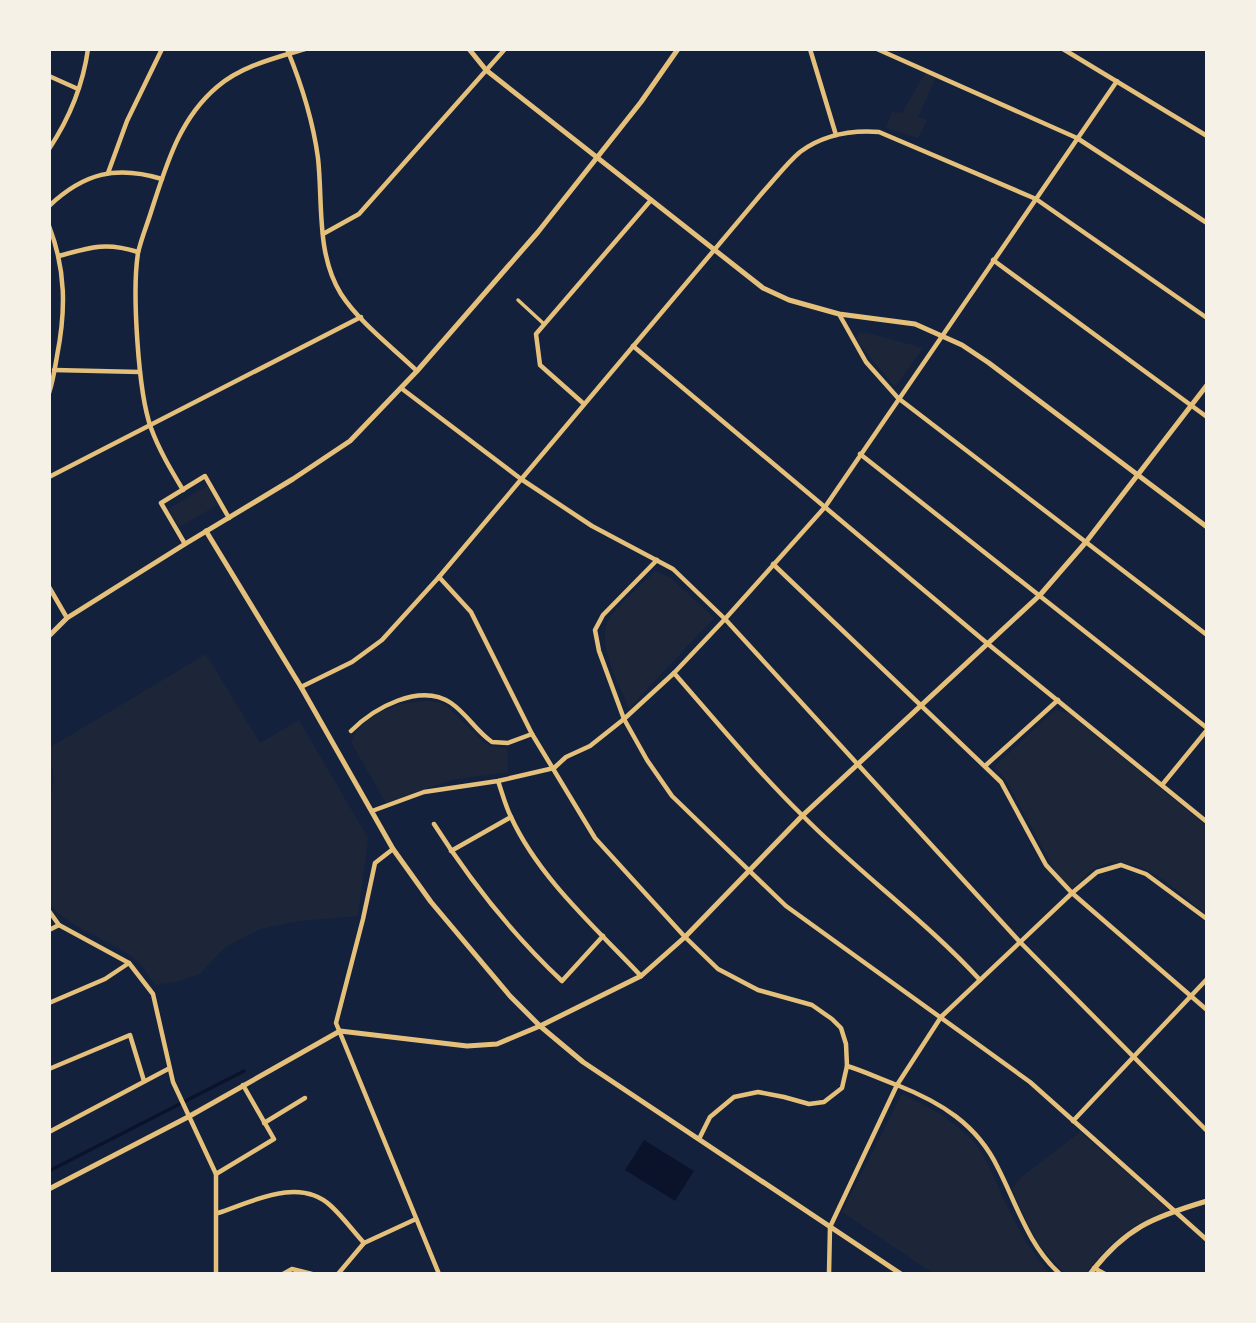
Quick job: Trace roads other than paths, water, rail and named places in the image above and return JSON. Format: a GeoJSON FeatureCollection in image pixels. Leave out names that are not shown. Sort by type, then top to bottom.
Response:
{"type":"FeatureCollection","features":[{"type":"Feature","properties":{"kind":"street"},"geometry":{"type":"LineString","coordinates":[[49,149],[62,130],[78,89],[88,49]]}},
{"type":"Feature","properties":{"kind":"street"},"geometry":{"type":"LineString","coordinates":[[108,173],[127,121],[162,49]]}},
{"type":"Feature","properties":{"kind":"street"},"geometry":{"type":"LineString","coordinates":[[183,489],[162,454],[150,426],[140,372],[136,280],[138,252],[172,148],[192,111],[219,85],[252,66],[288,51],[305,49]]}},
{"type":"Feature","properties":{"kind":"street"},"geometry":{"type":"LineString","coordinates":[[469,49],[486,70],[763,288],[789,300],[839,314],[915,324],[962,345],[1207,527]]}},
{"type":"Feature","properties":{"kind":"street"},"geometry":{"type":"LineString","coordinates":[[323,234],[359,214],[505,49]]}},
{"type":"Feature","properties":{"kind":"street"},"geometry":{"type":"LineString","coordinates":[[49,636],[67,618],[350,441],[417,371],[538,232],[678,49]]}},
{"type":"Feature","properties":{"kind":"street"},"geometry":{"type":"LineString","coordinates":[[810,49],[836,135]]}},
{"type":"Feature","properties":{"kind":"street"},"geometry":{"type":"LineString","coordinates":[[877,49],[1077,138],[1207,223]]}},
{"type":"Feature","properties":{"kind":"street"},"geometry":{"type":"LineString","coordinates":[[1063,49],[1207,136]]}},
{"type":"Feature","properties":{"kind":"street"},"geometry":{"type":"LineString","coordinates":[[288,51],[309,111],[317,156],[323,234],[330,271],[342,295],[361,317],[417,371]]}},
{"type":"Feature","properties":{"kind":"street"},"geometry":{"type":"LineString","coordinates":[[49,76],[78,89]]}},
{"type":"Feature","properties":{"kind":"street"},"geometry":{"type":"LineString","coordinates":[[372,811],[424,792],[498,781],[554,768],[566,757],[590,746],[674,673],[825,507],[1116,81]]}},
{"type":"Feature","properties":{"kind":"street"},"geometry":{"type":"LineString","coordinates":[[301,687],[352,662],[382,640],[439,577],[714,249],[801,151],[836,135],[857,131],[879,132],[1035,199],[1207,318]]}},
{"type":"Feature","properties":{"kind":"street"},"geometry":{"type":"LineString","coordinates":[[49,206],[64,192],[108,173],[137,172],[162,178]]}},
{"type":"Feature","properties":{"kind":"street"},"geometry":{"type":"LineString","coordinates":[[584,404],[540,365],[536,334],[651,200]]}},
{"type":"Feature","properties":{"kind":"street"},"geometry":{"type":"LineString","coordinates":[[49,226],[59,256],[65,293],[63,327],[49,393]]}},
{"type":"Feature","properties":{"kind":"street"},"geometry":{"type":"LineString","coordinates":[[59,256],[89,248],[117,245],[138,252]]}},
{"type":"Feature","properties":{"kind":"street"},"geometry":{"type":"LineString","coordinates":[[993,260],[1207,416]]}},
{"type":"Feature","properties":{"kind":"street"},"geometry":{"type":"LineString","coordinates":[[518,300],[544,324]]}},
{"type":"Feature","properties":{"kind":"street"},"geometry":{"type":"LineString","coordinates":[[839,314],[866,362],[898,398],[1207,635]]}},
{"type":"Feature","properties":{"kind":"street"},"geometry":{"type":"LineString","coordinates":[[49,477],[361,317]]}},
{"type":"Feature","properties":{"kind":"street"},"geometry":{"type":"LineString","coordinates":[[633,346],[988,644],[1207,822]]}},
{"type":"Feature","properties":{"kind":"street"},"geometry":{"type":"LineString","coordinates":[[54,370],[140,372]]}},
{"type":"Feature","properties":{"kind":"street"},"geometry":{"type":"LineString","coordinates":[[49,1189],[188,1117],[340,1031],[467,1046],[497,1044],[641,976],[685,937],[802,816],[1040,595],[1086,542],[1207,385]]}},
{"type":"Feature","properties":{"kind":"street"},"geometry":{"type":"LineString","coordinates":[[401,388],[521,479],[593,526],[673,569],[725,619],[1020,942],[1207,1132]]}},
{"type":"Feature","properties":{"kind":"street"},"geometry":{"type":"LineString","coordinates":[[860,454],[1207,729],[1162,785]]}},
{"type":"Feature","properties":{"kind":"street"},"geometry":{"type":"LineString","coordinates":[[185,544],[161,503],[205,476],[229,518]]}},
{"type":"Feature","properties":{"kind":"street"},"geometry":{"type":"LineString","coordinates":[[206,531],[301,687],[393,849],[431,902],[510,996],[540,1026],[583,1062],[901,1274]]}},
{"type":"Feature","properties":{"kind":"street"},"geometry":{"type":"LineString","coordinates":[[657,560],[603,615],[595,631],[599,651],[624,719],[647,760],[672,796],[786,906],[1030,1082],[1207,1240]]}},
{"type":"Feature","properties":{"kind":"street"},"geometry":{"type":"LineString","coordinates":[[773,564],[1001,782],[1045,865],[1072,893],[1207,1010]]}},
{"type":"Feature","properties":{"kind":"street"},"geometry":{"type":"LineString","coordinates":[[439,577],[471,612],[533,734],[595,838],[718,970],[758,990],[812,1005],[832,1018],[841,1028],[846,1044],[847,1066],[842,1088],[824,1102],[809,1104],[758,1092],[734,1097],[710,1117],[699,1139]]}},
{"type":"Feature","properties":{"kind":"street"},"geometry":{"type":"LineString","coordinates":[[49,587],[67,618]]}},
{"type":"Feature","properties":{"kind":"street"},"geometry":{"type":"LineString","coordinates":[[674,673],[802,816],[958,956],[980,980]]}},
{"type":"Feature","properties":{"kind":"street"},"geometry":{"type":"LineString","coordinates":[[351,731],[372,712],[389,704],[408,697],[428,697],[442,698],[451,703],[492,742],[508,743],[533,734]]}},
{"type":"Feature","properties":{"kind":"street"},"geometry":{"type":"LineString","coordinates":[[985,766],[1058,700]]}},
{"type":"Feature","properties":{"kind":"street"},"geometry":{"type":"LineString","coordinates":[[498,781],[511,817],[553,881],[641,976]]}},
{"type":"Feature","properties":{"kind":"street"},"geometry":{"type":"LineString","coordinates":[[452,851],[511,817]]}},
{"type":"Feature","properties":{"kind":"street"},"geometry":{"type":"LineString","coordinates":[[434,824],[499,916],[562,981],[603,936]]}},
{"type":"Feature","properties":{"kind":"street"},"geometry":{"type":"LineString","coordinates":[[393,849],[375,863],[336,1023],[439,1274]]}},
{"type":"Feature","properties":{"kind":"street"},"geometry":{"type":"LineString","coordinates":[[829,1274],[830,1227],[897,1086],[940,1017],[1072,893],[1097,872],[1121,865],[1146,874],[1207,919]]}},
{"type":"Feature","properties":{"kind":"street"},"geometry":{"type":"LineString","coordinates":[[49,911],[59,925],[129,963],[153,994],[168,1069],[216,1174],[216,1274]]}},
{"type":"Feature","properties":{"kind":"street"},"geometry":{"type":"LineString","coordinates":[[49,930],[59,925]]}},
{"type":"Feature","properties":{"kind":"street"},"geometry":{"type":"LineString","coordinates":[[49,1003],[105,979],[129,963]]}},
{"type":"Feature","properties":{"kind":"street"},"geometry":{"type":"LineString","coordinates":[[1073,1121],[1207,979]]}},
{"type":"Feature","properties":{"kind":"street"},"geometry":{"type":"LineString","coordinates":[[49,1069],[130,1035],[144,1081]]}},
{"type":"Feature","properties":{"kind":"street"},"geometry":{"type":"LineString","coordinates":[[847,1066],[921,1094],[947,1108],[980,1139],[998,1166],[1020,1218],[1035,1245],[1060,1274]]}},
{"type":"Feature","properties":{"kind":"street"},"geometry":{"type":"LineString","coordinates":[[49,1132],[168,1069]]}},
{"type":"Feature","properties":{"kind":"street"},"geometry":{"type":"LineString","coordinates":[[216,1174],[274,1139],[243,1084]]}},
{"type":"Feature","properties":{"kind":"street"},"geometry":{"type":"LineString","coordinates":[[264,1123],[305,1098]]}},
{"type":"Feature","properties":{"kind":"street"},"geometry":{"type":"LineString","coordinates":[[218,1213],[284,1192],[300,1192],[320,1198],[330,1205],[364,1243]]}},
{"type":"Feature","properties":{"kind":"street"},"geometry":{"type":"LineString","coordinates":[[1105,1274],[1092,1271],[1120,1240],[1135,1228],[1207,1201]]}},
{"type":"Feature","properties":{"kind":"street"},"geometry":{"type":"LineString","coordinates":[[338,1274],[364,1243],[416,1219]]}},
{"type":"Feature","properties":{"kind":"street"},"geometry":{"type":"LineString","coordinates":[[283,1274],[292,1269],[312,1274]]}},
{"type":"Feature","properties":{"kind":"waterway"},"geometry":{"type":"LineString","coordinates":[[49,1171],[244,1071]]}}]}
